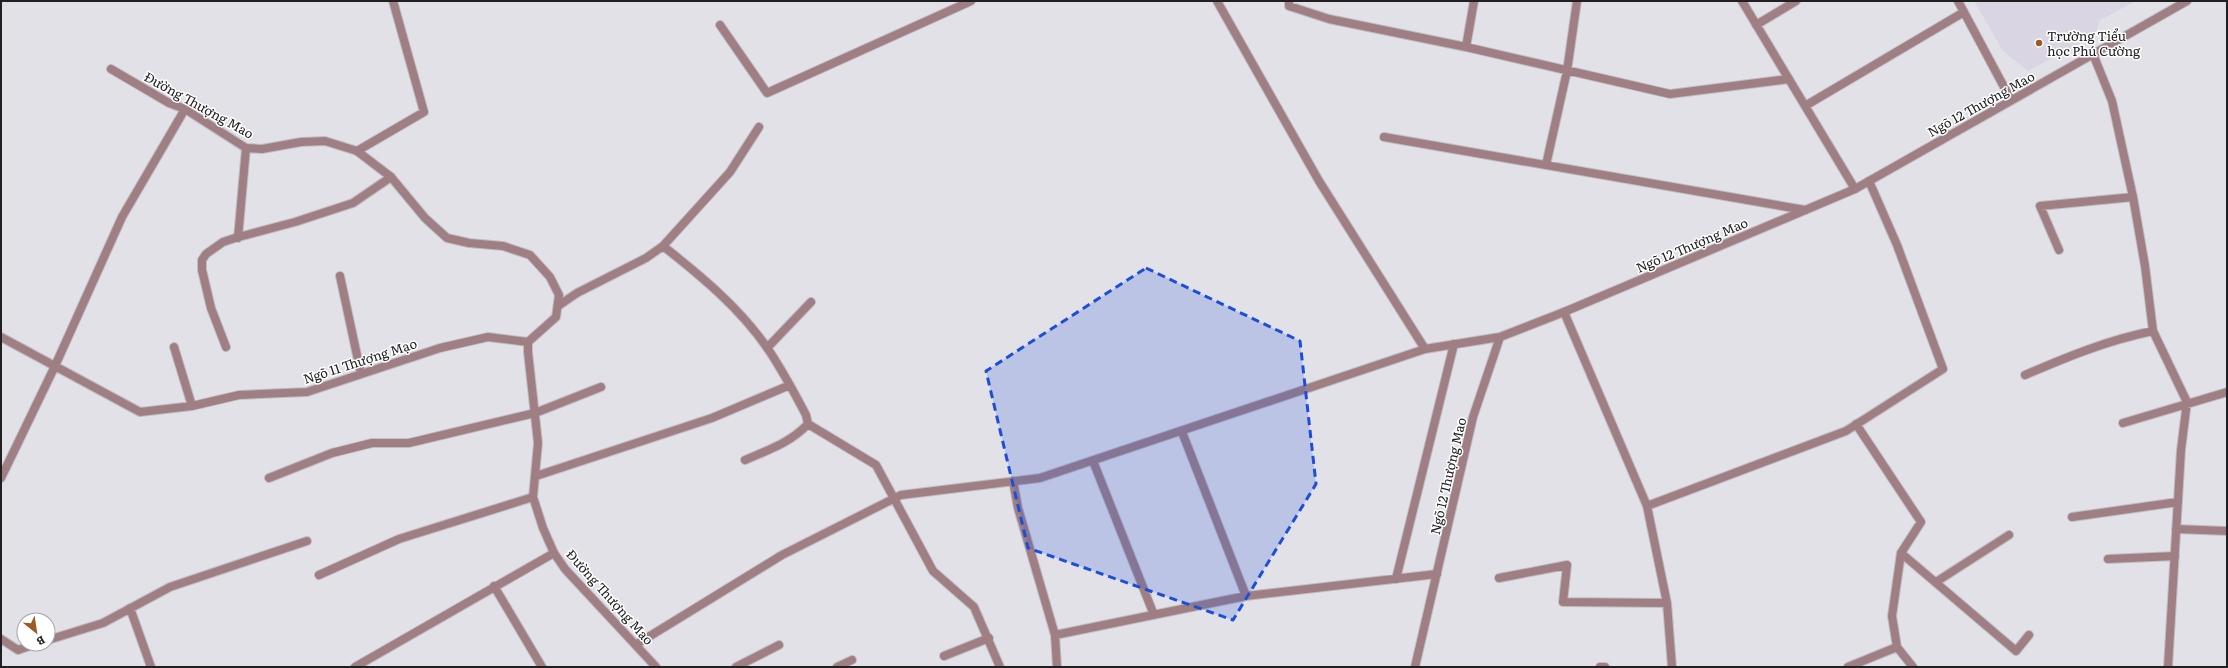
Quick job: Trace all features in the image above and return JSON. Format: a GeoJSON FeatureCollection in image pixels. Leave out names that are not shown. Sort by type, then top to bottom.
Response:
{"type":"FeatureCollection","features":[{"type":"Feature","properties":{"kind":"street"},"geometry":{"type":"LineString","coordinates":[[357,151],[424,112],[393,1]]}},
{"type":"Feature","properties":{"kind":"street"},"geometry":{"type":"LineString","coordinates":[[720,25],[767,93],[971,1]]}},
{"type":"Feature","properties":{"kind":"street"},"geometry":{"type":"LineString","coordinates":[[1218,1],[1319,181],[1425,349]]}},
{"type":"Feature","properties":{"kind":"street"},"geometry":{"type":"LineString","coordinates":[[1289,1],[1288,6],[1329,19],[1466,47],[1670,94],[1789,79]]}},
{"type":"Feature","properties":{"kind":"street"},"geometry":{"type":"LineString","coordinates":[[1466,47],[1474,1]]}},
{"type":"Feature","properties":{"kind":"street"},"geometry":{"type":"LineString","coordinates":[[1546,165],[1567,71],[1577,1]]}},
{"type":"Feature","properties":{"kind":"street"},"geometry":{"type":"LineString","coordinates":[[1742,1],[1855,189]]}},
{"type":"Feature","properties":{"kind":"street"},"geometry":{"type":"LineString","coordinates":[[1756,25],[1796,1]]}},
{"type":"Feature","properties":{"kind":"street"},"geometry":{"type":"LineString","coordinates":[[1958,1],[2011,100]]}},
{"type":"Feature","properties":{"kind":"street","name":"Ngõ 12 Thượng Mao"},"geometry":{"type":"LineString","coordinates":[[1415,667],[1473,417],[1500,337],[1564,312],[1855,189],[2187,1]]}},
{"type":"Feature","properties":{"kind":"street"},"geometry":{"type":"LineString","coordinates":[[1805,106],[1964,12]]}},
{"type":"Feature","properties":{"kind":"street"},"geometry":{"type":"LineString","coordinates":[[2093,54],[2112,101],[2133,197],[2145,266],[2153,331],[2187,402],[2181,450],[2168,667]]}},
{"type":"Feature","properties":{"kind":"street","name":"Đường Thượng Mao"},"geometry":{"type":"LineString","coordinates":[[110,69],[170,103],[185,109],[246,148],[262,149],[301,142],[325,141],[357,151],[391,177],[425,218],[447,238],[469,243],[503,246],[530,255],[550,277],[559,295],[558,306]]}},
{"type":"Feature","properties":{"kind":"street"},"geometry":{"type":"LineString","coordinates":[[1,478],[55,366],[122,217],[185,109]]}},
{"type":"Feature","properties":{"kind":"street"},"geometry":{"type":"LineString","coordinates":[[528,342],[556,317],[558,306],[577,293],[646,258],[663,246],[730,172],[759,127]]}},
{"type":"Feature","properties":{"kind":"street"},"geometry":{"type":"LineString","coordinates":[[1384,137],[1805,210]]}},
{"type":"Feature","properties":{"kind":"street"},"geometry":{"type":"LineString","coordinates":[[238,238],[246,148]]}},
{"type":"Feature","properties":{"kind":"street"},"geometry":{"type":"LineString","coordinates":[[226,347],[211,308],[202,270],[202,260],[206,254],[222,242],[295,222],[352,203],[391,177]]}},
{"type":"Feature","properties":{"kind":"street"},"geometry":{"type":"LineString","coordinates":[[1647,506],[1846,431],[1944,369],[1897,245],[1870,181]]}},
{"type":"Feature","properties":{"kind":"street"},"geometry":{"type":"LineString","coordinates":[[2059,250],[2040,206],[2133,197]]}},
{"type":"Feature","properties":{"kind":"street"},"geometry":{"type":"LineString","coordinates":[[663,246],[708,282],[738,312],[767,348],[790,385],[806,415],[808,424],[872,461],[879,469],[933,571],[970,602],[989,638],[1000,667]]}},
{"type":"Feature","properties":{"kind":"street"},"geometry":{"type":"LineString","coordinates":[[340,276],[361,374]]}},
{"type":"Feature","properties":{"kind":"street"},"geometry":{"type":"LineString","coordinates":[[767,348],[810,302]]}},
{"type":"Feature","properties":{"kind":"street"},"geometry":{"type":"LineString","coordinates":[[1564,312],[1647,506],[1667,603],[1672,667]]}},
{"type":"Feature","properties":{"kind":"street"},"geometry":{"type":"LineString","coordinates":[[2025,375],[2081,350],[2124,336],[2153,331]]}},
{"type":"Feature","properties":{"kind":"street","name":"Ngõ 11 Thượng Mạo"},"geometry":{"type":"LineString","coordinates":[[1,337],[140,412],[192,406],[239,395],[307,392],[440,348],[488,337],[528,342]]}},
{"type":"Feature","properties":{"kind":"street"},"geometry":{"type":"LineString","coordinates":[[637,644],[782,555],[901,495],[1040,478],[1182,432],[1425,349],[1500,337]]}},
{"type":"Feature","properties":{"kind":"street","name":"Đường Thượng Mao"},"geometry":{"type":"LineString","coordinates":[[528,342],[538,443],[533,497],[536,512],[554,553],[597,603],[637,644],[656,667]]}},
{"type":"Feature","properties":{"kind":"street"},"geometry":{"type":"LineString","coordinates":[[1396,579],[1454,344]]}},
{"type":"Feature","properties":{"kind":"street"},"geometry":{"type":"LineString","coordinates":[[174,347],[192,406]]}},
{"type":"Feature","properties":{"kind":"street"},"geometry":{"type":"LineString","coordinates":[[536,476],[712,418],[790,385]]}},
{"type":"Feature","properties":{"kind":"street"},"geometry":{"type":"LineString","coordinates":[[269,478],[332,453],[372,443],[409,443],[535,413],[601,387]]}},
{"type":"Feature","properties":{"kind":"street"},"geometry":{"type":"LineString","coordinates":[[2123,423],[2187,402],[2227,392]]}},
{"type":"Feature","properties":{"kind":"street"},"geometry":{"type":"LineString","coordinates":[[745,460],[780,446],[797,436],[808,424]]}},
{"type":"Feature","properties":{"kind":"street"},"geometry":{"type":"LineString","coordinates":[[1856,424],[1921,522],[1901,553],[1892,616],[1897,647],[1913,667]]}},
{"type":"Feature","properties":{"kind":"street"},"geometry":{"type":"LineString","coordinates":[[1182,432],[1246,596]]}},
{"type":"Feature","properties":{"kind":"street"},"geometry":{"type":"LineString","coordinates":[[1093,461],[1154,615]]}},
{"type":"Feature","properties":{"kind":"street"},"geometry":{"type":"LineString","coordinates":[[1013,482],[1018,508],[1055,634],[1057,667]]}},
{"type":"Feature","properties":{"kind":"street"},"geometry":{"type":"LineString","coordinates":[[319,575],[399,539],[533,497]]}},
{"type":"Feature","properties":{"kind":"street"},"geometry":{"type":"LineString","coordinates":[[2072,517],[2178,502]]}},
{"type":"Feature","properties":{"kind":"street"},"geometry":{"type":"LineString","coordinates":[[2176,529],[2227,531]]}},
{"type":"Feature","properties":{"kind":"street"},"geometry":{"type":"LineString","coordinates":[[1936,582],[2009,535]]}},
{"type":"Feature","properties":{"kind":"street"},"geometry":{"type":"LineString","coordinates":[[56,637],[103,622],[170,587],[306,542]]}},
{"type":"Feature","properties":{"kind":"street"},"geometry":{"type":"LineString","coordinates":[[355,667],[554,553]]}},
{"type":"Feature","properties":{"kind":"street"},"geometry":{"type":"LineString","coordinates":[[1901,553],[2016,651],[2029,635]]}},
{"type":"Feature","properties":{"kind":"street"},"geometry":{"type":"LineString","coordinates":[[2108,559],[2175,556]]}},
{"type":"Feature","properties":{"kind":"street"},"geometry":{"type":"LineString","coordinates":[[1499,578],[1567,565],[1563,602],[1667,603]]}},
{"type":"Feature","properties":{"kind":"street"},"geometry":{"type":"LineString","coordinates":[[1055,634],[1246,596],[1437,574]]}},
{"type":"Feature","properties":{"kind":"street"},"geometry":{"type":"LineString","coordinates":[[494,586],[542,667]]}},
{"type":"Feature","properties":{"kind":"street"},"geometry":{"type":"LineString","coordinates":[[130,608],[151,667]]}},
{"type":"Feature","properties":{"kind":"street"},"geometry":{"type":"LineString","coordinates":[[944,656],[989,638]]}},
{"type":"Feature","properties":{"kind":"street"},"geometry":{"type":"LineString","coordinates":[[1,639],[16,649]]}},
{"type":"Feature","properties":{"kind":"street"},"geometry":{"type":"LineString","coordinates":[[736,667],[750,664],[779,645]]}},
{"type":"Feature","properties":{"kind":"street"},"geometry":{"type":"LineString","coordinates":[[1848,667],[1897,647]]}},
{"type":"Feature","properties":{"kind":"street"},"geometry":{"type":"LineString","coordinates":[[837,667],[852,660]]}},
{"type":"Feature","properties":{"kind":"street"},"geometry":{"type":"LineString","coordinates":[[1600,667],[1605,667]]}},
{"type":"Feature","properties":{"kind":"highlighted area"},"geometry":{"type":"Polygon","coordinates":[[[1146,268],[1300,341],[1316,484],[1233,620],[1028,548],[986,371],[1146,268]]]}},
{"type":"Feature","properties":{"kind":"shaded area","name":"Trường Tiểu học Phú Cường"},"geometry":{"type":"Polygon","coordinates":[[[1974,1],[2136,1],[2100,20],[2095,35],[2028,71],[2003,51],[1974,1]]]}},
{"type":"Feature","properties":{"kind":"place","name":"Trường Tiểu học Phú Cường"},"geometry":{"type":"Point","coordinates":[2039,43]}}]}
